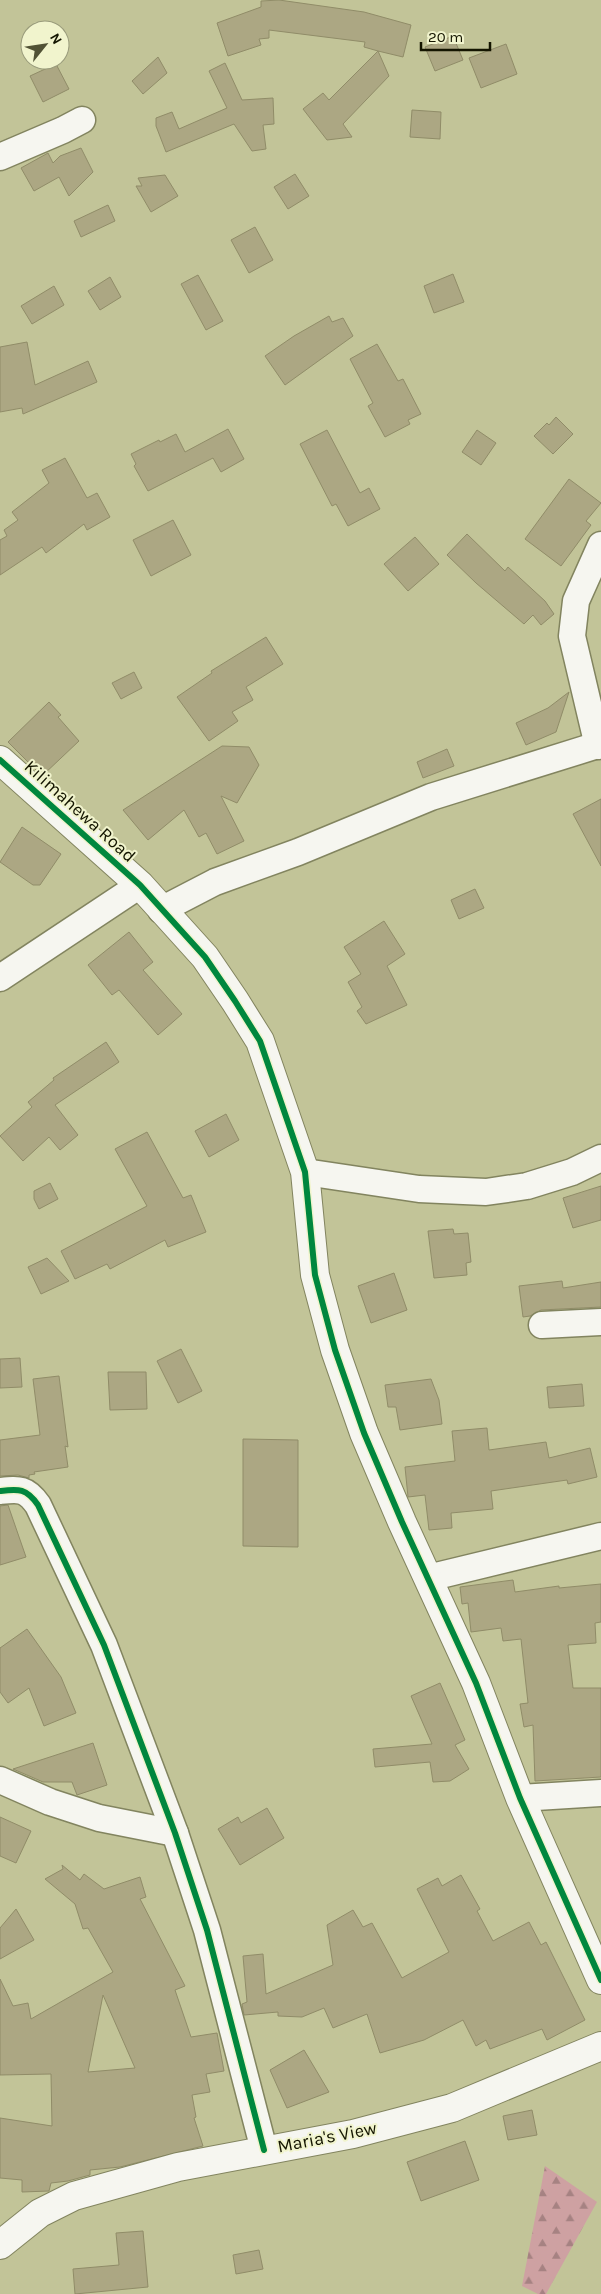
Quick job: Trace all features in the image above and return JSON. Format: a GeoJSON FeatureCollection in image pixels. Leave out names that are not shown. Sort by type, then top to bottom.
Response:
{"type":"FeatureCollection","features":[{"type":"Feature","properties":{"kind":"street"},"geometry":{"type":"LineString","coordinates":[[0,157],[64,130],[82,120]]}},
{"type":"Feature","properties":{"kind":"street"},"geometry":{"type":"LineString","coordinates":[[161,910],[215,882],[298,852],[431,797],[600,745],[572,636],[576,601],[601,545]]}},
{"type":"Feature","properties":{"kind":"street","name":"Kilimahewa Road"},"geometry":{"type":"LineString","coordinates":[[0,760],[140,885],[205,957],[236,1000],[260,1041],[305,1172],[315,1275],[336,1350],[364,1433],[476,1683],[520,1798],[601,1980]]}},
{"type":"Feature","properties":{"kind":"street"},"geometry":{"type":"LineString","coordinates":[[0,978],[140,885]]}},
{"type":"Feature","properties":{"kind":"street"},"geometry":{"type":"LineString","coordinates":[[305,1172],[419,1189],[486,1192],[527,1186],[572,1172],[601,1158]]}},
{"type":"Feature","properties":{"kind":"street"},"geometry":{"type":"LineString","coordinates":[[542,1325],[601,1322]]}},
{"type":"Feature","properties":{"kind":"street"},"geometry":{"type":"LineString","coordinates":[[0,1490],[18,1489],[30,1494],[38,1505],[104,1645],[175,1833],[207,1930],[264,2150]]}},
{"type":"Feature","properties":{"kind":"street"},"geometry":{"type":"LineString","coordinates":[[428,1578],[601,1536]]}},
{"type":"Feature","properties":{"kind":"street"},"geometry":{"type":"LineString","coordinates":[[0,1780],[50,1802],[99,1818],[175,1833]]}},
{"type":"Feature","properties":{"kind":"street"},"geometry":{"type":"LineString","coordinates":[[520,1798],[601,1794]]}},
{"type":"Feature","properties":{"kind":"street","name":"Maria's View"},"geometry":{"type":"LineString","coordinates":[[0,2245],[40,2213],[74,2196],[178,2167],[354,2134],[452,2108],[601,2046]]}},
{"type":"Feature","properties":{"kind":"green space"},"geometry":{"type":"Polygon","coordinates":[[[545,2166],[597,2202],[546,2294],[538,2294],[522,2286],[545,2166]]]}},
{"type":"Feature","properties":{"kind":"building"},"geometry":{"type":"Polygon","coordinates":[[[279,0],[364,12],[411,25],[403,57],[364,47],[365,42],[269,30],[269,38],[259,39],[261,45],[228,56],[217,23],[261,7],[261,1],[279,0]]]}},
{"type":"Feature","properties":{"kind":"building"},"geometry":{"type":"Polygon","coordinates":[[[453,36],[463,60],[435,71],[425,47],[453,36]]]}},
{"type":"Feature","properties":{"kind":"building"},"geometry":{"type":"Polygon","coordinates":[[[506,44],[517,74],[481,88],[469,58],[506,44]]]}},
{"type":"Feature","properties":{"kind":"building"},"geometry":{"type":"Polygon","coordinates":[[[378,51],[389,76],[343,124],[352,137],[327,140],[303,109],[323,93],[329,100],[378,51]]]}},
{"type":"Feature","properties":{"kind":"building"},"geometry":{"type":"Polygon","coordinates":[[[158,57],[167,73],[143,94],[132,81],[158,57]]]}},
{"type":"Feature","properties":{"kind":"building"},"geometry":{"type":"Polygon","coordinates":[[[225,63],[242,100],[273,98],[274,124],[263,125],[266,149],[252,151],[234,124],[166,152],[156,126],[156,118],[172,112],[179,129],[227,108],[209,71],[225,63]]]}},
{"type":"Feature","properties":{"kind":"building"},"geometry":{"type":"Polygon","coordinates":[[[43,70],[59,70],[69,89],[43,102],[30,76],[43,70]]]}},
{"type":"Feature","properties":{"kind":"building"},"geometry":{"type":"Polygon","coordinates":[[[412,110],[441,112],[440,139],[410,137],[412,110]]]}},
{"type":"Feature","properties":{"kind":"building"},"geometry":{"type":"Polygon","coordinates":[[[81,148],[93,172],[69,196],[59,177],[34,191],[21,168],[48,153],[53,163],[60,156],[81,148]]]}},
{"type":"Feature","properties":{"kind":"building"},"geometry":{"type":"Polygon","coordinates":[[[295,174],[309,196],[288,209],[274,187],[295,174]]]}},
{"type":"Feature","properties":{"kind":"building"},"geometry":{"type":"Polygon","coordinates":[[[165,175],[178,196],[151,212],[136,186],[142,186],[138,178],[165,175]]]}},
{"type":"Feature","properties":{"kind":"building"},"geometry":{"type":"Polygon","coordinates":[[[108,205],[115,221],[81,237],[74,221],[108,205]]]}},
{"type":"Feature","properties":{"kind":"building"},"geometry":{"type":"Polygon","coordinates":[[[255,227],[273,260],[249,273],[231,240],[255,227]]]}},
{"type":"Feature","properties":{"kind":"building"},"geometry":{"type":"Polygon","coordinates":[[[453,274],[464,302],[434,313],[424,286],[453,274]]]}},
{"type":"Feature","properties":{"kind":"building"},"geometry":{"type":"Polygon","coordinates":[[[198,275],[223,321],[206,330],[181,284],[198,275]]]}},
{"type":"Feature","properties":{"kind":"building"},"geometry":{"type":"Polygon","coordinates":[[[110,277],[121,297],[100,310],[88,291],[110,277]]]}},
{"type":"Feature","properties":{"kind":"building"},"geometry":{"type":"Polygon","coordinates":[[[54,286],[64,305],[32,324],[21,306],[54,286]]]}},
{"type":"Feature","properties":{"kind":"building"},"geometry":{"type":"Polygon","coordinates":[[[329,316],[332,322],[343,318],[353,336],[285,385],[265,356],[294,336],[329,316]]]}},
{"type":"Feature","properties":{"kind":"building"},"geometry":{"type":"Polygon","coordinates":[[[27,342],[35,385],[88,361],[97,382],[23,414],[22,408],[0,412],[0,347],[27,342]]]}},
{"type":"Feature","properties":{"kind":"building"},"geometry":{"type":"Polygon","coordinates":[[[377,344],[398,381],[403,379],[421,414],[408,420],[410,424],[385,437],[368,406],[373,403],[350,359],[377,344]]]}},
{"type":"Feature","properties":{"kind":"building"},"geometry":{"type":"Polygon","coordinates":[[[556,417],[573,434],[553,454],[534,436],[556,417]]]}},
{"type":"Feature","properties":{"kind":"building"},"geometry":{"type":"Polygon","coordinates":[[[228,429],[244,459],[221,472],[213,458],[148,491],[134,466],[136,464],[131,454],[176,434],[185,452],[228,429]]]}},
{"type":"Feature","properties":{"kind":"building"},"geometry":{"type":"Polygon","coordinates":[[[327,430],[360,493],[369,488],[380,509],[348,526],[336,504],[332,506],[300,444],[327,430]]]}},
{"type":"Feature","properties":{"kind":"building"},"geometry":{"type":"Polygon","coordinates":[[[477,430],[496,443],[481,465],[462,452],[477,430]]]}},
{"type":"Feature","properties":{"kind":"building"},"geometry":{"type":"Polygon","coordinates":[[[65,458],[87,498],[97,493],[110,517],[87,530],[84,524],[46,553],[42,547],[0,575],[0,540],[7,536],[4,530],[18,520],[12,512],[49,483],[42,470],[65,458]]]}},
{"type":"Feature","properties":{"kind":"building"},"geometry":{"type":"Polygon","coordinates":[[[569,479],[601,503],[586,521],[591,525],[561,566],[525,539],[569,479]]]}},
{"type":"Feature","properties":{"kind":"building"},"geometry":{"type":"Polygon","coordinates":[[[173,520],[191,555],[151,576],[133,540],[173,520]]]}},
{"type":"Feature","properties":{"kind":"building"},"geometry":{"type":"Polygon","coordinates":[[[467,534],[505,571],[508,567],[545,601],[554,614],[541,625],[533,615],[524,624],[476,583],[447,555],[467,534]]]}},
{"type":"Feature","properties":{"kind":"building"},"geometry":{"type":"Polygon","coordinates":[[[415,537],[439,564],[408,591],[384,564],[415,537]]]}},
{"type":"Feature","properties":{"kind":"building"},"geometry":{"type":"Polygon","coordinates":[[[266,637],[283,664],[246,687],[253,700],[232,712],[238,721],[209,741],[177,697],[212,673],[211,671],[266,637]]]}},
{"type":"Feature","properties":{"kind":"building"},"geometry":{"type":"Polygon","coordinates":[[[134,672],[142,688],[121,699],[112,683],[134,672]]]}},
{"type":"Feature","properties":{"kind":"building"},"geometry":{"type":"Polygon","coordinates":[[[569,692],[556,732],[526,745],[516,723],[548,708],[569,692]]]}},
{"type":"Feature","properties":{"kind":"building"},"geometry":{"type":"Polygon","coordinates":[[[49,702],[61,715],[58,717],[79,741],[42,776],[8,742],[49,702]]]}},
{"type":"Feature","properties":{"kind":"building"},"geometry":{"type":"Polygon","coordinates":[[[222,746],[249,747],[259,765],[237,803],[221,796],[244,841],[217,854],[206,833],[199,837],[184,810],[148,840],[123,810],[222,746]]]}},
{"type":"Feature","properties":{"kind":"building"},"geometry":{"type":"Polygon","coordinates":[[[447,749],[454,766],[423,778],[417,762],[447,749]]]}},
{"type":"Feature","properties":{"kind":"building"},"geometry":{"type":"Polygon","coordinates":[[[601,799],[601,866],[573,814],[601,799]]]}},
{"type":"Feature","properties":{"kind":"building"},"geometry":{"type":"Polygon","coordinates":[[[22,827],[61,854],[40,885],[33,885],[0,862],[22,827]]]}},
{"type":"Feature","properties":{"kind":"building"},"geometry":{"type":"Polygon","coordinates":[[[475,889],[484,908],[459,919],[451,900],[475,889]]]}},
{"type":"Feature","properties":{"kind":"building"},"geometry":{"type":"Polygon","coordinates":[[[384,921],[405,954],[387,966],[407,1005],[366,1024],[357,1011],[362,1007],[348,982],[361,974],[344,947],[384,921]]]}},
{"type":"Feature","properties":{"kind":"building"},"geometry":{"type":"Polygon","coordinates":[[[129,932],[153,962],[143,970],[182,1014],[158,1035],[119,990],[112,995],[88,965],[129,932]]]}},
{"type":"Feature","properties":{"kind":"building"},"geometry":{"type":"Polygon","coordinates":[[[106,1042],[119,1062],[55,1105],[78,1135],[60,1150],[49,1137],[23,1161],[0,1136],[32,1107],[28,1102],[54,1080],[53,1078],[106,1042]]]}},
{"type":"Feature","properties":{"kind":"building"},"geometry":{"type":"Polygon","coordinates":[[[226,1114],[239,1140],[209,1157],[195,1131],[226,1114]]]}},
{"type":"Feature","properties":{"kind":"building"},"geometry":{"type":"Polygon","coordinates":[[[147,1132],[183,1198],[191,1195],[206,1232],[168,1247],[165,1240],[110,1269],[107,1264],[75,1279],[61,1251],[147,1206],[115,1149],[147,1132]]]}},
{"type":"Feature","properties":{"kind":"building"},"geometry":{"type":"Polygon","coordinates":[[[50,1183],[58,1199],[39,1209],[34,1199],[34,1191],[50,1183]]]}},
{"type":"Feature","properties":{"kind":"building"},"geometry":{"type":"Polygon","coordinates":[[[601,1186],[601,1220],[573,1228],[563,1198],[601,1186]]]}},
{"type":"Feature","properties":{"kind":"building"},"geometry":{"type":"Polygon","coordinates":[[[453,1229],[454,1234],[468,1233],[471,1262],[466,1263],[467,1275],[434,1278],[428,1231],[453,1229]]]}},
{"type":"Feature","properties":{"kind":"building"},"geometry":{"type":"Polygon","coordinates":[[[47,1258],[69,1281],[41,1294],[28,1267],[47,1258]]]}},
{"type":"Feature","properties":{"kind":"building"},"geometry":{"type":"Polygon","coordinates":[[[394,1273],[407,1310],[371,1323],[358,1286],[394,1273]]]}},
{"type":"Feature","properties":{"kind":"building"},"geometry":{"type":"Polygon","coordinates":[[[562,1281],[563,1288],[601,1282],[601,1307],[541,1310],[530,1316],[523,1317],[519,1286],[562,1281]]]}},
{"type":"Feature","properties":{"kind":"building"},"geometry":{"type":"Polygon","coordinates":[[[181,1349],[202,1391],[178,1403],[157,1361],[181,1349]]]}},
{"type":"Feature","properties":{"kind":"building"},"geometry":{"type":"Polygon","coordinates":[[[20,1358],[22,1387],[0,1388],[0,1359],[20,1358]]]}},
{"type":"Feature","properties":{"kind":"building"},"geometry":{"type":"Polygon","coordinates":[[[108,1372],[146,1372],[147,1409],[110,1410],[108,1372]]]}},
{"type":"Feature","properties":{"kind":"building"},"geometry":{"type":"Polygon","coordinates":[[[59,1376],[68,1447],[65,1446],[68,1467],[34,1472],[35,1474],[29,1475],[29,1478],[18,1475],[0,1476],[0,1440],[40,1435],[33,1379],[59,1376]]]}},
{"type":"Feature","properties":{"kind":"building"},"geometry":{"type":"Polygon","coordinates":[[[431,1379],[439,1400],[442,1424],[400,1430],[396,1407],[388,1407],[385,1385],[431,1379]]]}},
{"type":"Feature","properties":{"kind":"building"},"geometry":{"type":"Polygon","coordinates":[[[582,1384],[584,1406],[549,1408],[547,1387],[582,1384]]]}},
{"type":"Feature","properties":{"kind":"building"},"geometry":{"type":"Polygon","coordinates":[[[487,1428],[489,1450],[546,1442],[549,1458],[590,1448],[597,1477],[568,1484],[567,1480],[491,1491],[493,1509],[451,1513],[452,1528],[429,1530],[425,1495],[408,1497],[405,1467],[455,1461],[452,1431],[487,1428]]]}},
{"type":"Feature","properties":{"kind":"building"},"geometry":{"type":"Polygon","coordinates":[[[243,1439],[298,1440],[298,1547],[243,1546],[243,1439]]]}},
{"type":"Feature","properties":{"kind":"building"},"geometry":{"type":"Polygon","coordinates":[[[8,1505],[26,1557],[0,1565],[0,1506],[8,1505]]]}},
{"type":"Feature","properties":{"kind":"building"},"geometry":{"type":"Polygon","coordinates":[[[513,1580],[515,1592],[559,1586],[559,1588],[601,1584],[601,1622],[595,1623],[596,1643],[568,1645],[573,1688],[601,1688],[601,1777],[535,1781],[533,1725],[524,1727],[520,1704],[528,1703],[521,1639],[503,1641],[501,1628],[471,1632],[468,1603],[462,1604],[460,1587],[513,1580]]]}},
{"type":"Feature","properties":{"kind":"building"},"geometry":{"type":"Polygon","coordinates":[[[27,1629],[61,1677],[76,1713],[44,1726],[29,1688],[8,1703],[0,1692],[0,1648],[27,1629]]]}},
{"type":"Feature","properties":{"kind":"building"},"geometry":{"type":"Polygon","coordinates":[[[440,1683],[465,1740],[455,1745],[469,1769],[450,1781],[433,1782],[430,1762],[375,1767],[373,1749],[432,1744],[411,1696],[440,1683]]]}},
{"type":"Feature","properties":{"kind":"building"},"geometry":{"type":"Polygon","coordinates":[[[93,1743],[107,1785],[77,1795],[72,1782],[43,1782],[13,1769],[93,1743]]]}},
{"type":"Feature","properties":{"kind":"building"},"geometry":{"type":"Polygon","coordinates":[[[267,1808],[284,1838],[240,1865],[218,1829],[238,1817],[241,1823],[267,1808]]]}},
{"type":"Feature","properties":{"kind":"building"},"geometry":{"type":"Polygon","coordinates":[[[0,1817],[31,1831],[16,1863],[0,1856],[0,1817]]]}},
{"type":"Feature","properties":{"kind":"building"},"geometry":{"type":"Polygon","coordinates":[[[62,1865],[80,1880],[84,1874],[104,1889],[140,1877],[146,1897],[140,1899],[185,1986],[175,1990],[191,2037],[217,2033],[224,2071],[206,2074],[210,2092],[192,2095],[196,2117],[194,2118],[203,2146],[120,2167],[90,2170],[90,2175],[51,2183],[49,2191],[22,2192],[22,2180],[0,2178],[0,2118],[52,2126],[51,2074],[0,2075],[0,1979],[13,2006],[28,2003],[31,2019],[113,1972],[88,1928],[83,1929],[75,1904],[45,1879],[63,1869],[62,1865]],[[103,1995],[88,2072],[135,2068],[103,1995]]]}},
{"type":"Feature","properties":{"kind":"building"},"geometry":{"type":"Polygon","coordinates":[[[461,1875],[480,1909],[477,1911],[493,1941],[529,1922],[541,1945],[546,1942],[585,2020],[547,2040],[542,2029],[490,2049],[486,2040],[476,2046],[463,2020],[424,2040],[380,2053],[367,2014],[333,2028],[324,2008],[302,2017],[278,2016],[278,2012],[244,2015],[242,2004],[247,2002],[243,1956],[263,1954],[266,1994],[333,1965],[327,1925],[353,1910],[363,1927],[372,1923],[402,1978],[449,1952],[417,1889],[438,1878],[442,1886],[461,1875]]]}},
{"type":"Feature","properties":{"kind":"building"},"geometry":{"type":"Polygon","coordinates":[[[16,1909],[34,1940],[0,1959],[0,1928],[16,1909]]]}},
{"type":"Feature","properties":{"kind":"building"},"geometry":{"type":"Polygon","coordinates":[[[304,2050],[329,2092],[287,2108],[270,2070],[304,2050]]]}},
{"type":"Feature","properties":{"kind":"building"},"geometry":{"type":"Polygon","coordinates":[[[532,2110],[537,2135],[508,2140],[503,2116],[532,2110]]]}},
{"type":"Feature","properties":{"kind":"building"},"geometry":{"type":"Polygon","coordinates":[[[465,2141],[479,2180],[421,2201],[407,2162],[465,2141]]]}},
{"type":"Feature","properties":{"kind":"building"},"geometry":{"type":"Polygon","coordinates":[[[143,2231],[148,2287],[75,2294],[73,2269],[119,2265],[116,2233],[143,2231]]]}},
{"type":"Feature","properties":{"kind":"building"},"geometry":{"type":"Polygon","coordinates":[[[259,2250],[263,2269],[236,2274],[233,2255],[259,2250]]]}},
{"type":"Feature","properties":{"kind":"cycle path"},"geometry":{"type":"LineString","coordinates":[[0,760],[140,885],[205,957],[260,1041],[305,1172],[315,1275],[335,1350],[364,1433],[402,1522],[476,1683],[520,1798],[601,1980]]}},
{"type":"Feature","properties":{"kind":"cycle path"},"geometry":{"type":"LineString","coordinates":[[0,1491],[22,1491],[34,1499],[104,1645],[175,1833],[207,1930],[264,2150]]}}]}
